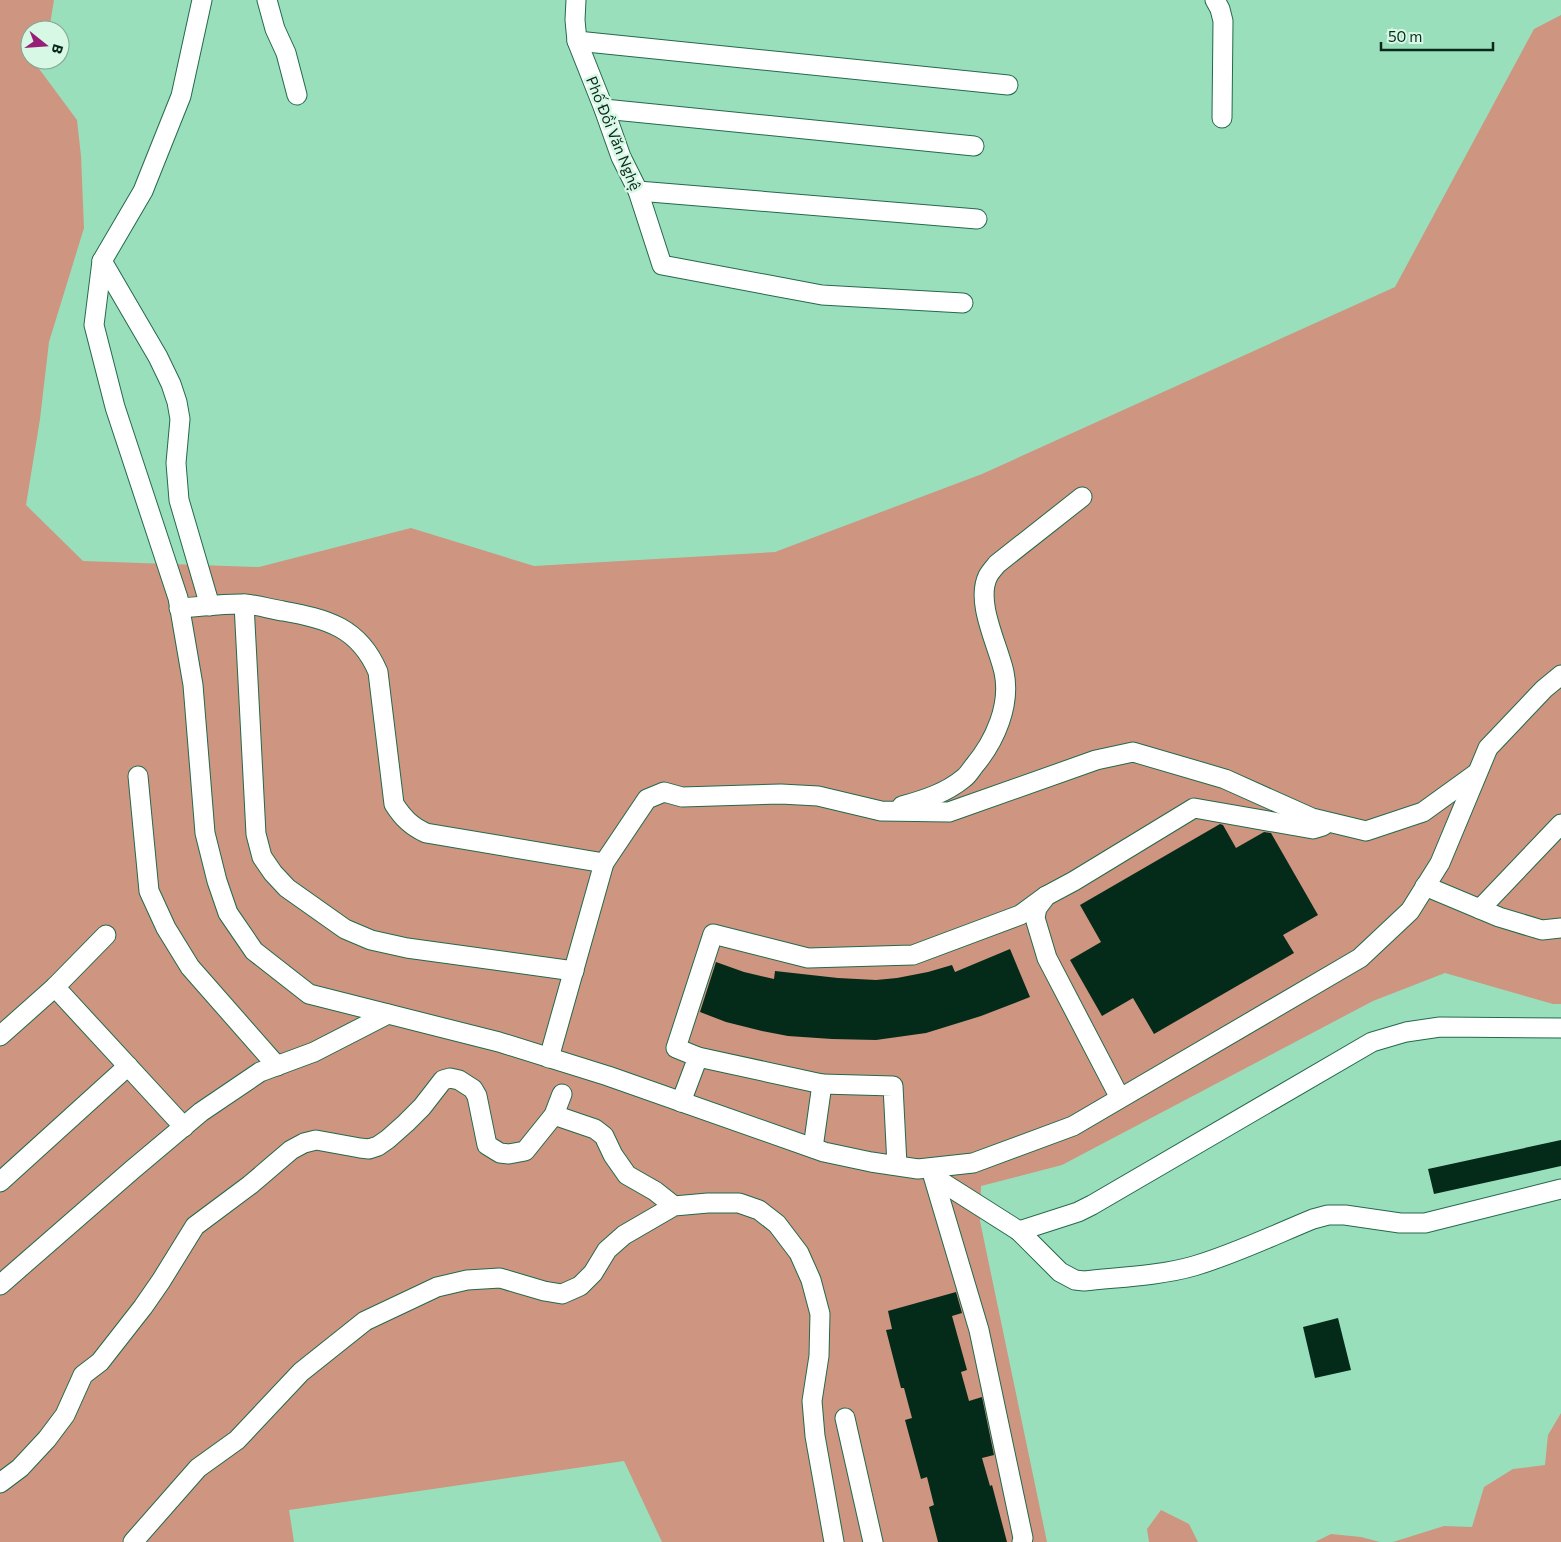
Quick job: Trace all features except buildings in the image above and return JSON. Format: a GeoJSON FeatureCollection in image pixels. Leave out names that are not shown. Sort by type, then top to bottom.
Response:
{"type":"FeatureCollection","features":[{"type":"Feature","properties":{"kind":"street"},"geometry":{"type":"LineString","coordinates":[[202,0],[181,96],[143,191],[102,261],[94,325],[116,407],[178,598],[193,685],[205,833],[217,881],[228,913],[254,951],[309,994],[499,1042],[608,1076],[833,1154],[933,1172],[1019,1231],[1060,1272],[1075,1280],[1084,1281],[1164,1272],[1193,1266],[1214,1260],[1313,1219],[1328,1215],[1345,1215],[1400,1223],[1425,1223],[1561,1189]]}},
{"type":"Feature","properties":{"kind":"street"},"geometry":{"type":"LineString","coordinates":[[267,0],[275,29],[286,53],[297,95]]}},
{"type":"Feature","properties":{"kind":"street","name":"Phố Đồi Văn Nghệ"},"geometry":{"type":"LineString","coordinates":[[576,0],[577,41],[621,157],[638,191],[662,265],[822,295],[963,303]]}},
{"type":"Feature","properties":{"kind":"street"},"geometry":{"type":"LineString","coordinates":[[1215,0],[1223,21],[1222,118]]}},
{"type":"Feature","properties":{"kind":"street"},"geometry":{"type":"LineString","coordinates":[[577,41],[1008,85]]}},
{"type":"Feature","properties":{"kind":"street"},"geometry":{"type":"LineString","coordinates":[[604,109],[974,146]]}},
{"type":"Feature","properties":{"kind":"street"},"geometry":{"type":"LineString","coordinates":[[638,191],[977,219]]}},
{"type":"Feature","properties":{"kind":"street"},"geometry":{"type":"LineString","coordinates":[[102,261],[158,357],[177,402],[180,419],[176,463],[178,500],[210,606]]}},
{"type":"Feature","properties":{"kind":"street"},"geometry":{"type":"LineString","coordinates":[[881,811],[923,800],[944,791],[965,777],[984,754],[998,727],[1005,699],[1004,673],[985,607],[984,592],[987,577],[996,564],[1082,497]]}},
{"type":"Feature","properties":{"kind":"street"},"geometry":{"type":"LineString","coordinates":[[179,608],[244,604],[304,615],[324,620],[343,629],[360,643],[371,656],[378,672],[394,804],[402,817],[413,827],[426,833],[604,863]]}},
{"type":"Feature","properties":{"kind":"street"},"geometry":{"type":"LineString","coordinates":[[244,604],[256,834],[262,857],[273,873],[287,888],[345,929],[371,940],[407,948],[574,970]]}},
{"type":"Feature","properties":{"kind":"street"},"geometry":{"type":"LineString","coordinates":[[933,1172],[973,1163],[1073,1126],[1360,958],[1410,911],[1440,863],[1488,748],[1544,689],[1561,675]]}},
{"type":"Feature","properties":{"kind":"street"},"geometry":{"type":"LineString","coordinates":[[550,1058],[604,863],[647,799],[664,792],[682,797],[781,794],[818,796],[881,811],[949,812],[1096,760],[1133,752],[1225,779],[1312,818],[1366,831],[1423,812],[1478,772]]}},
{"type":"Feature","properties":{"kind":"street"},"geometry":{"type":"LineString","coordinates":[[138,776],[149,891],[166,928],[190,967],[277,1066]]}},
{"type":"Feature","properties":{"kind":"street"},"geometry":{"type":"LineString","coordinates":[[896,1166],[893,1086],[822,1084],[698,1057],[676,1048],[712,934],[808,958],[913,955],[1020,915],[1046,896],[1194,808],[1313,829],[1332,823]]}},
{"type":"Feature","properties":{"kind":"street"},"geometry":{"type":"LineString","coordinates":[[1480,909],[1561,824]]}},
{"type":"Feature","properties":{"kind":"street"},"geometry":{"type":"LineString","coordinates":[[1425,886],[1499,917],[1542,930],[1561,928]]}},
{"type":"Feature","properties":{"kind":"street"},"geometry":{"type":"LineString","coordinates":[[1046,896],[1036,908],[1035,918],[1047,958],[1120,1098]]}},
{"type":"Feature","properties":{"kind":"street"},"geometry":{"type":"LineString","coordinates":[[0,1036],[55,987],[106,935]]}},
{"type":"Feature","properties":{"kind":"street"},"geometry":{"type":"LineString","coordinates":[[55,987],[184,1127]]}},
{"type":"Feature","properties":{"kind":"street"},"geometry":{"type":"LineString","coordinates":[[0,1285],[201,1112],[260,1072],[314,1052],[388,1014]]}},
{"type":"Feature","properties":{"kind":"street"},"geometry":{"type":"LineString","coordinates":[[1019,1231],[1078,1212],[1092,1205],[1372,1042],[1406,1032],[1440,1027],[1561,1028]]}},
{"type":"Feature","properties":{"kind":"street"},"geometry":{"type":"LineString","coordinates":[[681,1102],[698,1057]]}},
{"type":"Feature","properties":{"kind":"street"},"geometry":{"type":"LineString","coordinates":[[0,1182],[128,1066]]}},
{"type":"Feature","properties":{"kind":"street"},"geometry":{"type":"LineString","coordinates":[[0,1483],[20,1468],[47,1439],[65,1415],[83,1375],[100,1362],[143,1307],[194,1226],[250,1185],[291,1150],[304,1142],[316,1140],[360,1148],[378,1146],[422,1107],[443,1080],[450,1078],[459,1080],[473,1089],[477,1096],[487,1145],[500,1153],[509,1154],[525,1151],[554,1115],[562,1094]]}},
{"type":"Feature","properties":{"kind":"street"},"geometry":{"type":"LineString","coordinates":[[813,1148],[822,1084]]}},
{"type":"Feature","properties":{"kind":"street"},"geometry":{"type":"LineString","coordinates":[[554,1115],[595,1129],[604,1136],[613,1155],[627,1175],[655,1191],[674,1206]]}},
{"type":"Feature","properties":{"kind":"street"},"geometry":{"type":"LineString","coordinates":[[933,1172],[979,1330],[1023,1538],[1022,1542]]}},
{"type":"Feature","properties":{"kind":"street"},"geometry":{"type":"LineString","coordinates":[[133,1542],[198,1468],[237,1440],[301,1372],[365,1321],[437,1287],[467,1280],[500,1278],[544,1291],[562,1294],[580,1286],[593,1273],[607,1250],[624,1234],[674,1206],[739,1202],[759,1210],[777,1224],[799,1253],[811,1280],[820,1314],[819,1356],[812,1401],[815,1436],[834,1542]]}},
{"type":"Feature","properties":{"kind":"street"},"geometry":{"type":"LineString","coordinates":[[844,1418],[873,1542]]}},
{"type":"Feature","properties":{"kind":"shaded area"},"geometry":{"type":"Polygon","coordinates":[[[0,0],[54,0],[51,20],[20,20],[20,70],[40,70],[77,120],[81,156],[84,228],[49,342],[40,419],[26,505],[83,561],[259,567],[411,528],[534,566],[775,552],[982,474],[1395,287],[1534,29],[1561,15],[1561,1004],[1553,1004],[1445,973],[1373,1001],[1062,1165],[981,1186],[980,1221],[1047,1542],[662,1542],[624,1461],[289,1510],[294,1542],[0,1542],[0,0]]]}},
{"type":"Feature","properties":{"kind":"shaded area"},"geometry":{"type":"Polygon","coordinates":[[[1561,1413],[1561,1542],[1393,1542],[1444,1526],[1472,1527],[1484,1487],[1513,1469],[1545,1465],[1548,1435],[1561,1413]]]}},
{"type":"Feature","properties":{"kind":"shaded area"},"geometry":{"type":"Polygon","coordinates":[[[1161,1510],[1189,1524],[1198,1542],[1149,1542],[1147,1529],[1161,1510]]]}},
{"type":"Feature","properties":{"kind":"shaded area"},"geometry":{"type":"Polygon","coordinates":[[[1331,1534],[1361,1537],[1380,1542],[1315,1542],[1331,1534]]]}}]}
